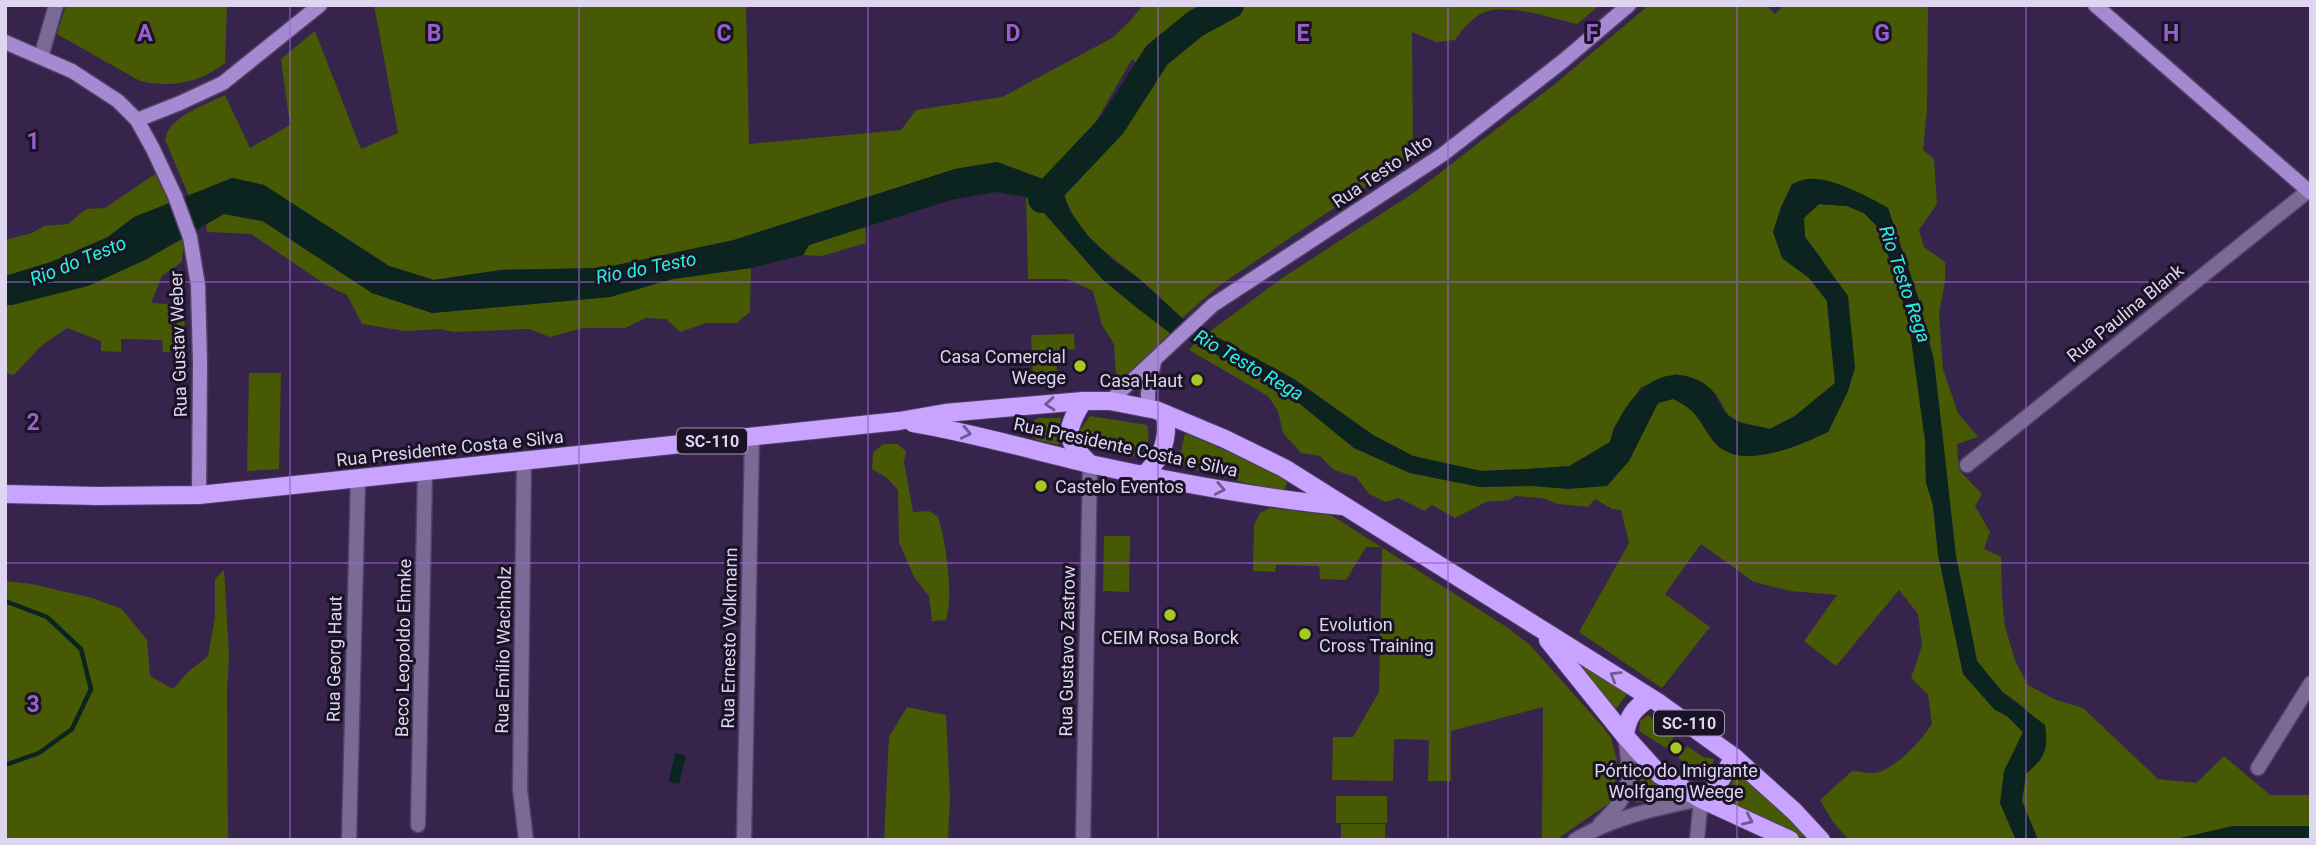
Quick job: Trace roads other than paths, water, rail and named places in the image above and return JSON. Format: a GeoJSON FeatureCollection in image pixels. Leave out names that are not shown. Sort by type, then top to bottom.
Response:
{"type":"FeatureCollection","features":[{"type":"Feature","properties":{"kind":"main road"},"geometry":{"type":"LineString","coordinates":[[1083,401],[1068,432],[1072,447],[1090,463]]}},
{"type":"Feature","properties":{"kind":"main road","name":"Rua Presidente Costa e Silva"},"geometry":{"type":"LineString","coordinates":[[5,494],[121,497],[199,495],[899,421],[945,413],[1110,401],[1156,411],[1225,439],[1284,468],[1346,506],[1650,698],[1734,757],[1795,812],[1821,840]]}},
{"type":"Feature","properties":{"kind":"main road"},"geometry":{"type":"LineString","coordinates":[[1145,474],[1155,465],[1163,450],[1167,426],[1156,411]]}},
{"type":"Feature","properties":{"kind":"main road","name":"Rua Presidente Costa e Silva"},"geometry":{"type":"LineString","coordinates":[[899,421],[945,428],[1090,463],[1274,499],[1346,506]]}},
{"type":"Feature","properties":{"kind":"main road","name":"Rua Presidente Costa e Silva"},"geometry":{"type":"LineString","coordinates":[[1540,629],[1625,736],[1660,775],[1701,799],[1790,840]]}},
{"type":"Feature","properties":{"kind":"main road"},"geometry":{"type":"LineString","coordinates":[[1625,736],[1632,712],[1650,698]]}},
{"type":"Feature","properties":{"kind":"main road"},"geometry":{"type":"LineString","coordinates":[[1701,799],[1720,781],[1734,757]]}},
{"type":"Feature","properties":{"kind":"street"},"geometry":{"type":"LineString","coordinates":[[41,57],[56,5]]}},
{"type":"Feature","properties":{"kind":"street"},"geometry":{"type":"LineString","coordinates":[[136,120],[223,82],[320,5]]}},
{"type":"Feature","properties":{"kind":"street","name":"Rua Testo Alto"},"geometry":{"type":"LineString","coordinates":[[1110,401],[1229,294],[1442,155],[1563,61],[1629,5]]}},
{"type":"Feature","properties":{"kind":"street"},"geometry":{"type":"LineString","coordinates":[[2095,5],[2309,192]]}},
{"type":"Feature","properties":{"kind":"street","name":"Rua Gustav Weber"},"geometry":{"type":"LineString","coordinates":[[5,41],[97,85],[118,100],[136,120],[175,196],[190,237],[198,285],[199,495]]}},
{"type":"Feature","properties":{"kind":"street","name":"Rua Paulina Blank"},"geometry":{"type":"LineString","coordinates":[[1967,465],[2309,192]]}},
{"type":"Feature","properties":{"kind":"street"},"geometry":{"type":"LineString","coordinates":[[1154,362],[1147,393],[1156,411]]}},
{"type":"Feature","properties":{"kind":"street","name":"Rua Ernesto Volkmann"},"geometry":{"type":"LineString","coordinates":[[744,840],[752,437]]}},
{"type":"Feature","properties":{"kind":"street","name":"Rua Emílio Wachholz"},"geometry":{"type":"LineString","coordinates":[[524,461],[520,789],[526,840]]}},
{"type":"Feature","properties":{"kind":"street","name":"Rua Gustavo Zastrow"},"geometry":{"type":"LineString","coordinates":[[1083,840],[1090,463]]}},
{"type":"Feature","properties":{"kind":"street","name":"Beco Leopoldo Ehmke"},"geometry":{"type":"LineString","coordinates":[[418,825],[425,471]]}},
{"type":"Feature","properties":{"kind":"street","name":"Rua Georg Haut"},"geometry":{"type":"LineString","coordinates":[[349,840],[358,479]]}},
{"type":"Feature","properties":{"kind":"street"},"geometry":{"type":"LineString","coordinates":[[2258,768],[2311,683]]}},
{"type":"Feature","properties":{"kind":"street"},"geometry":{"type":"LineString","coordinates":[[1575,840],[1597,827],[1618,808],[1625,796],[1629,764],[1625,736]]}},
{"type":"Feature","properties":{"kind":"street"},"geometry":{"type":"LineString","coordinates":[[1597,827],[1701,799],[1697,840]]}},
{"type":"Feature","properties":{"kind":"water","name":"Rio Testo Rega"},"geometry":{"type":"Polygon","coordinates":[[[997,162],[1048,181],[1064,195],[1070,211],[1088,236],[1182,318],[1294,379],[1373,435],[1413,456],[1481,471],[1570,466],[1610,442],[1615,427],[1632,399],[1657,380],[1671,375],[1687,376],[1703,383],[1712,391],[1725,412],[1743,423],[1770,429],[1795,416],[1835,383],[1827,301],[1809,278],[1782,258],[1773,232],[1781,207],[1792,184],[1818,179],[1861,193],[1888,208],[1918,297],[1934,361],[1956,556],[1977,661],[2002,692],[2045,725],[2044,753],[2026,774],[2022,801],[2038,840],[2016,840],[2000,803],[2004,771],[2023,732],[2007,716],[1994,709],[1963,674],[1938,554],[1933,505],[1926,483],[1925,440],[1909,324],[1895,273],[1876,225],[1864,213],[1847,206],[1819,204],[1804,218],[1805,237],[1848,296],[1855,367],[1848,391],[1828,432],[1773,453],[1743,456],[1718,446],[1692,411],[1673,399],[1658,403],[1629,461],[1607,486],[1568,489],[1531,486],[1480,487],[1410,473],[1354,448],[1283,390],[1195,343],[1170,333],[1103,280],[1038,206],[1026,197],[996,192],[951,200],[809,245],[803,255],[751,268],[673,279],[610,297],[432,313],[372,293],[263,221],[224,214],[145,260],[88,286],[5,305],[5,276],[51,262],[108,237],[134,217],[232,178],[264,185],[389,266],[434,280],[501,270],[603,268],[734,240],[955,169],[997,162]]]}},
{"type":"Feature","properties":{"kind":"water"},"geometry":{"type":"Polygon","coordinates":[[[675,753],[686,756],[679,784],[669,782],[675,753]]]}},
{"type":"Feature","properties":{"kind":"water"},"geometry":{"type":"Polygon","coordinates":[[[2233,826],[2311,826],[2311,840],[2172,840],[2233,826]]]}},
{"type":"Feature","properties":{"kind":"waterway","name":"Rio do Testo"},"geometry":{"type":"LineString","coordinates":[[1042,199],[1112,125],[1157,55],[1195,24],[1230,5]]}},
{"type":"Feature","properties":{"kind":"waterway"},"geometry":{"type":"LineString","coordinates":[[5,601],[47,617],[81,649],[91,689],[72,729],[39,753],[5,765]]}},
{"type":"Feature","properties":{"kind":"place","name":"Casa Comercial Weege"},"geometry":{"type":"Point","coordinates":[1080,366]}},
{"type":"Feature","properties":{"kind":"place","name":"Casa Haut"},"geometry":{"type":"Point","coordinates":[1197,380]}},
{"type":"Feature","properties":{"kind":"place","name":"Castelo Eventos"},"geometry":{"type":"Point","coordinates":[1041,486]}},
{"type":"Feature","properties":{"kind":"place","name":"CEIM Rosa Borck"},"geometry":{"type":"Point","coordinates":[1170,615]}},
{"type":"Feature","properties":{"kind":"place","name":"Evolution Cross Training"},"geometry":{"type":"Point","coordinates":[1305,634]}},
{"type":"Feature","properties":{"kind":"place","name":"Pórtico do Imigrante Wolfgang Weege"},"geometry":{"type":"Point","coordinates":[1676,748]}}]}
